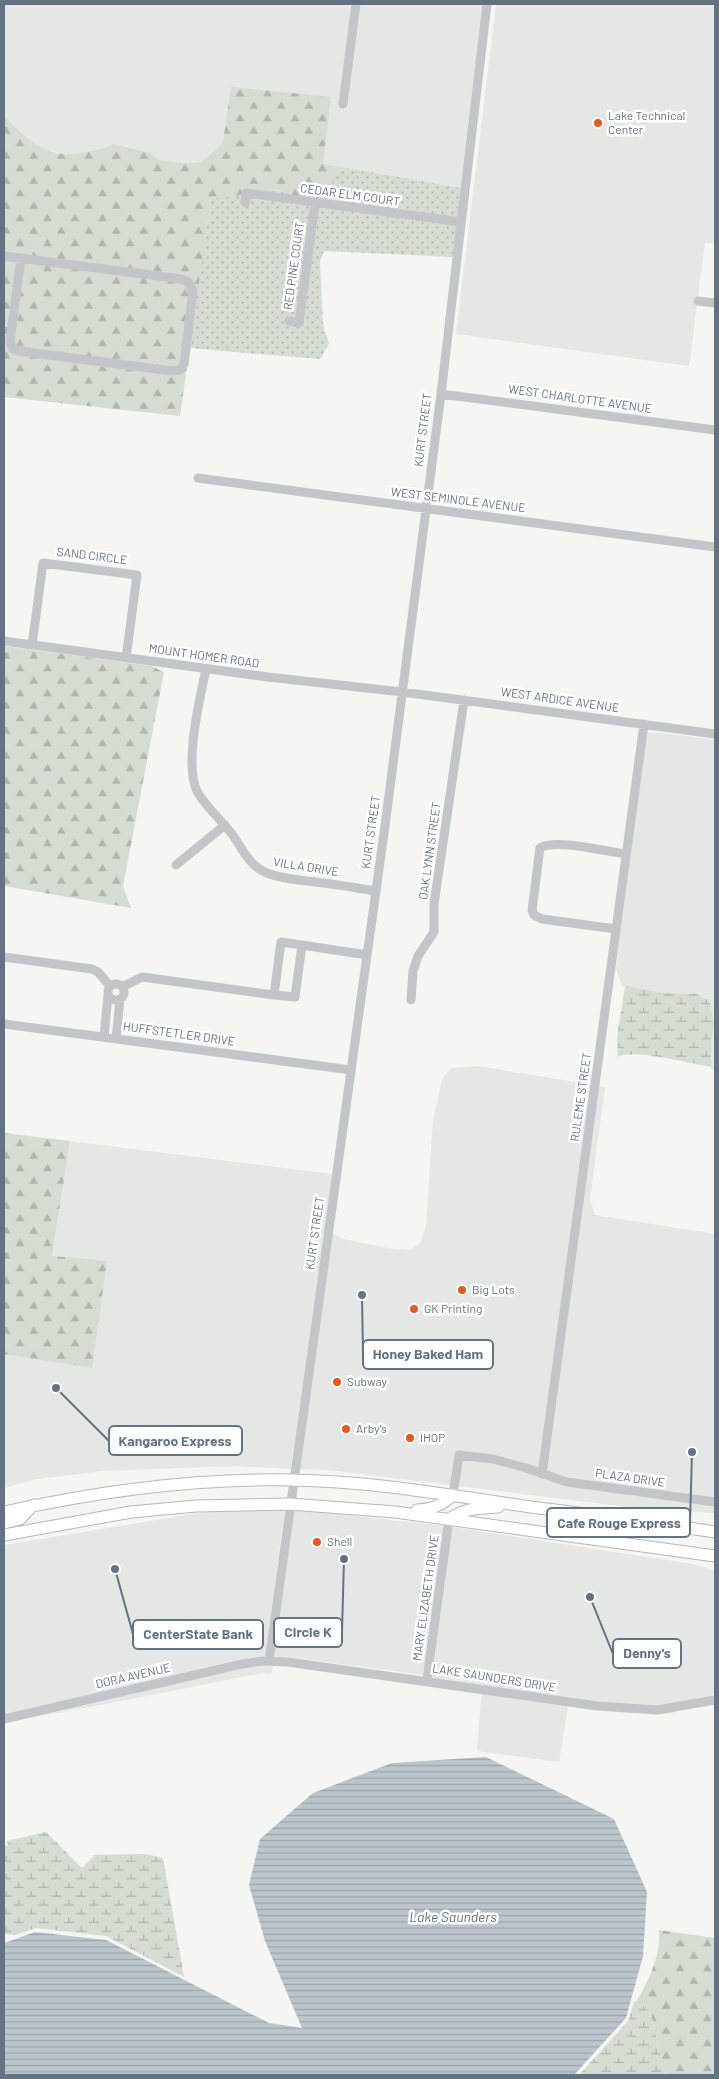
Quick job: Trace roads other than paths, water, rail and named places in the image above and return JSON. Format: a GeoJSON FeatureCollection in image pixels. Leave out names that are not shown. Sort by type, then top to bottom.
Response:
{"type":"FeatureCollection","features":[{"type":"Feature","properties":{"kind":"main road"},"geometry":{"type":"LineString","coordinates":[[4,1512],[101,1493],[163,1485],[293,1480],[353,1484],[453,1495],[715,1532]]}},
{"type":"Feature","properties":{"kind":"main road"},"geometry":{"type":"LineString","coordinates":[[395,1512],[428,1510],[442,1505],[453,1495]]}},
{"type":"Feature","properties":{"kind":"main road"},"geometry":{"type":"LineString","coordinates":[[4,1535],[131,1512],[196,1506],[290,1504],[395,1512],[715,1556]]}},
{"type":"Feature","properties":{"kind":"main road"},"geometry":{"type":"LineString","coordinates":[[4,1523],[20,1518],[33,1505]]}},
{"type":"Feature","properties":{"kind":"main road"},"geometry":{"type":"LineString","coordinates":[[449,1519],[459,1512],[469,1509],[520,1505]]}},
{"type":"Feature","properties":{"kind":"main road"},"geometry":{"type":"LineString","coordinates":[[696,1529],[715,1528]]}},
{"type":"Feature","properties":{"kind":"main road"},"geometry":{"type":"LineString","coordinates":[[693,1553],[715,1563]]}},
{"type":"Feature","properties":{"kind":"street"},"geometry":{"type":"LineString","coordinates":[[343,104],[356,4]]}},
{"type":"Feature","properties":{"kind":"street","name":"KURT STREET"},"geometry":{"type":"LineString","coordinates":[[269,1661],[376,891],[441,394],[487,4]]}},
{"type":"Feature","properties":{"kind":"street","name":"CEDAR ELM COURT"},"geometry":{"type":"LineString","coordinates":[[245,204],[246,194],[461,222]]}},
{"type":"Feature","properties":{"kind":"street","name":"RED PINE COURT"},"geometry":{"type":"LineString","coordinates":[[288,321],[298,323],[315,203]]}},
{"type":"Feature","properties":{"kind":"street"},"geometry":{"type":"LineString","coordinates":[[4,256],[21,258],[181,279],[188,282],[193,291],[184,364],[180,370],[172,371],[18,351],[12,348],[10,341],[21,258]]}},
{"type":"Feature","properties":{"kind":"street"},"geometry":{"type":"LineString","coordinates":[[698,302],[715,303]]}},
{"type":"Feature","properties":{"kind":"street","name":"WEST CHARLOTTE AVENUE"},"geometry":{"type":"LineString","coordinates":[[441,394],[715,430]]}},
{"type":"Feature","properties":{"kind":"street","name":"WEST SEMINOLE AVENUE"},"geometry":{"type":"LineString","coordinates":[[198,478],[715,546]]}},
{"type":"Feature","properties":{"kind":"street","name":"SAND CIRCLE"},"geometry":{"type":"LineString","coordinates":[[32,645],[43,563],[137,575],[126,658]]}},
{"type":"Feature","properties":{"kind":"street","name":"MOUNT HOMER ROAD"},"geometry":{"type":"LineString","coordinates":[[4,641],[206,669],[402,692]]}},
{"type":"Feature","properties":{"kind":"street","name":"VILLA DRIVE"},"geometry":{"type":"LineString","coordinates":[[206,669],[194,735],[193,778],[198,792],[225,825],[252,863],[267,874],[283,878],[376,891]]}},
{"type":"Feature","properties":{"kind":"street","name":"WEST ARDICE AVENUE"},"geometry":{"type":"LineString","coordinates":[[402,692],[715,734]]}},
{"type":"Feature","properties":{"kind":"street","name":"OAK LYNN STREET"},"geometry":{"type":"LineString","coordinates":[[411,1000],[413,971],[418,956],[434,932],[434,904],[464,700]]}},
{"type":"Feature","properties":{"kind":"street","name":"RULEME STREET"},"geometry":{"type":"LineString","coordinates":[[542,1474],[644,724]]}},
{"type":"Feature","properties":{"kind":"street"},"geometry":{"type":"LineString","coordinates":[[176,865],[225,825]]}},
{"type":"Feature","properties":{"kind":"street"},"geometry":{"type":"LineString","coordinates":[[616,929],[542,919],[534,916],[532,910],[540,848],[544,845],[558,844],[626,854]]}},
{"type":"Feature","properties":{"kind":"street"},"geometry":{"type":"LineString","coordinates":[[274,994],[281,942],[367,955]]}},
{"type":"Feature","properties":{"kind":"street"},"geometry":{"type":"LineString","coordinates":[[4,957],[92,969],[107,983],[125,985],[142,977],[295,997],[302,945]]}},
{"type":"Feature","properties":{"kind":"street"},"geometry":{"type":"LineString","coordinates":[[104,1037],[108,996],[107,983]]}},
{"type":"Feature","properties":{"kind":"street"},"geometry":{"type":"LineString","coordinates":[[116,1039],[120,999],[125,985]]}},
{"type":"Feature","properties":{"kind":"street"},"geometry":{"type":"LineString","coordinates":[[108,996],[115,1000],[120,999]]}},
{"type":"Feature","properties":{"kind":"street","name":"HUFFSTETLER DRIVE"},"geometry":{"type":"LineString","coordinates":[[4,1024],[351,1070]]}},
{"type":"Feature","properties":{"kind":"street"},"geometry":{"type":"LineString","coordinates":[[105,1025],[117,1027]]}},
{"type":"Feature","properties":{"kind":"street"},"geometry":{"type":"LineString","coordinates":[[453,1495],[459,1455],[493,1460],[542,1474]]}},
{"type":"Feature","properties":{"kind":"street","name":"PLAZA DRIVE"},"geometry":{"type":"LineString","coordinates":[[542,1474],[567,1482],[715,1502]]}},
{"type":"Feature","properties":{"kind":"street","name":"MARY ELIZABETH DRIVE"},"geometry":{"type":"LineString","coordinates":[[427,1680],[449,1519]]}},
{"type":"Feature","properties":{"kind":"street","name":"LAKE SAUNDERS DRIVE"},"geometry":{"type":"LineString","coordinates":[[269,1661],[427,1680],[588,1705],[642,1710],[680,1707],[715,1700]]}},
{"type":"Feature","properties":{"kind":"street","name":"DORA AVENUE"},"geometry":{"type":"LineString","coordinates":[[4,1719],[242,1664],[269,1661]]}},
{"type":"Feature","properties":{"kind":"water","name":"Lake Saunders"},"geometry":{"type":"Polygon","coordinates":[[[486,1757],[614,1819],[647,1892],[643,1956],[626,2018],[574,2075],[4,2075],[4,1943],[35,1932],[106,1940],[269,2023],[302,2028],[265,1941],[249,1885],[260,1839],[313,1793],[392,1763],[486,1757]]]}},
{"type":"Feature","properties":{"kind":"place","name":"Lake Technical Center"},"geometry":{"type":"Point","coordinates":[598,123]}},
{"type":"Feature","properties":{"kind":"place","name":"Big Lots"},"geometry":{"type":"Point","coordinates":[462,1290]}},
{"type":"Feature","properties":{"kind":"place","name":"Honey Baked Ham"},"geometry":{"type":"Point","coordinates":[362,1295]}},
{"type":"Feature","properties":{"kind":"place","name":"GK Printing"},"geometry":{"type":"Point","coordinates":[414,1309]}},
{"type":"Feature","properties":{"kind":"place","name":"Subway"},"geometry":{"type":"Point","coordinates":[337,1382]}},
{"type":"Feature","properties":{"kind":"place","name":"Kangaroo Express"},"geometry":{"type":"Point","coordinates":[56,1388]}},
{"type":"Feature","properties":{"kind":"place","name":"Arby's"},"geometry":{"type":"Point","coordinates":[346,1429]}},
{"type":"Feature","properties":{"kind":"place","name":"IHOP"},"geometry":{"type":"Point","coordinates":[410,1438]}},
{"type":"Feature","properties":{"kind":"place","name":"Cafe Rouge Express"},"geometry":{"type":"Point","coordinates":[692,1452]}},
{"type":"Feature","properties":{"kind":"place","name":"Shell"},"geometry":{"type":"Point","coordinates":[317,1542]}},
{"type":"Feature","properties":{"kind":"place","name":"Circle K"},"geometry":{"type":"Point","coordinates":[344,1559]}},
{"type":"Feature","properties":{"kind":"place","name":"CenterState Bank"},"geometry":{"type":"Point","coordinates":[115,1569]}},
{"type":"Feature","properties":{"kind":"place","name":"Denny's"},"geometry":{"type":"Point","coordinates":[590,1597]}}]}
